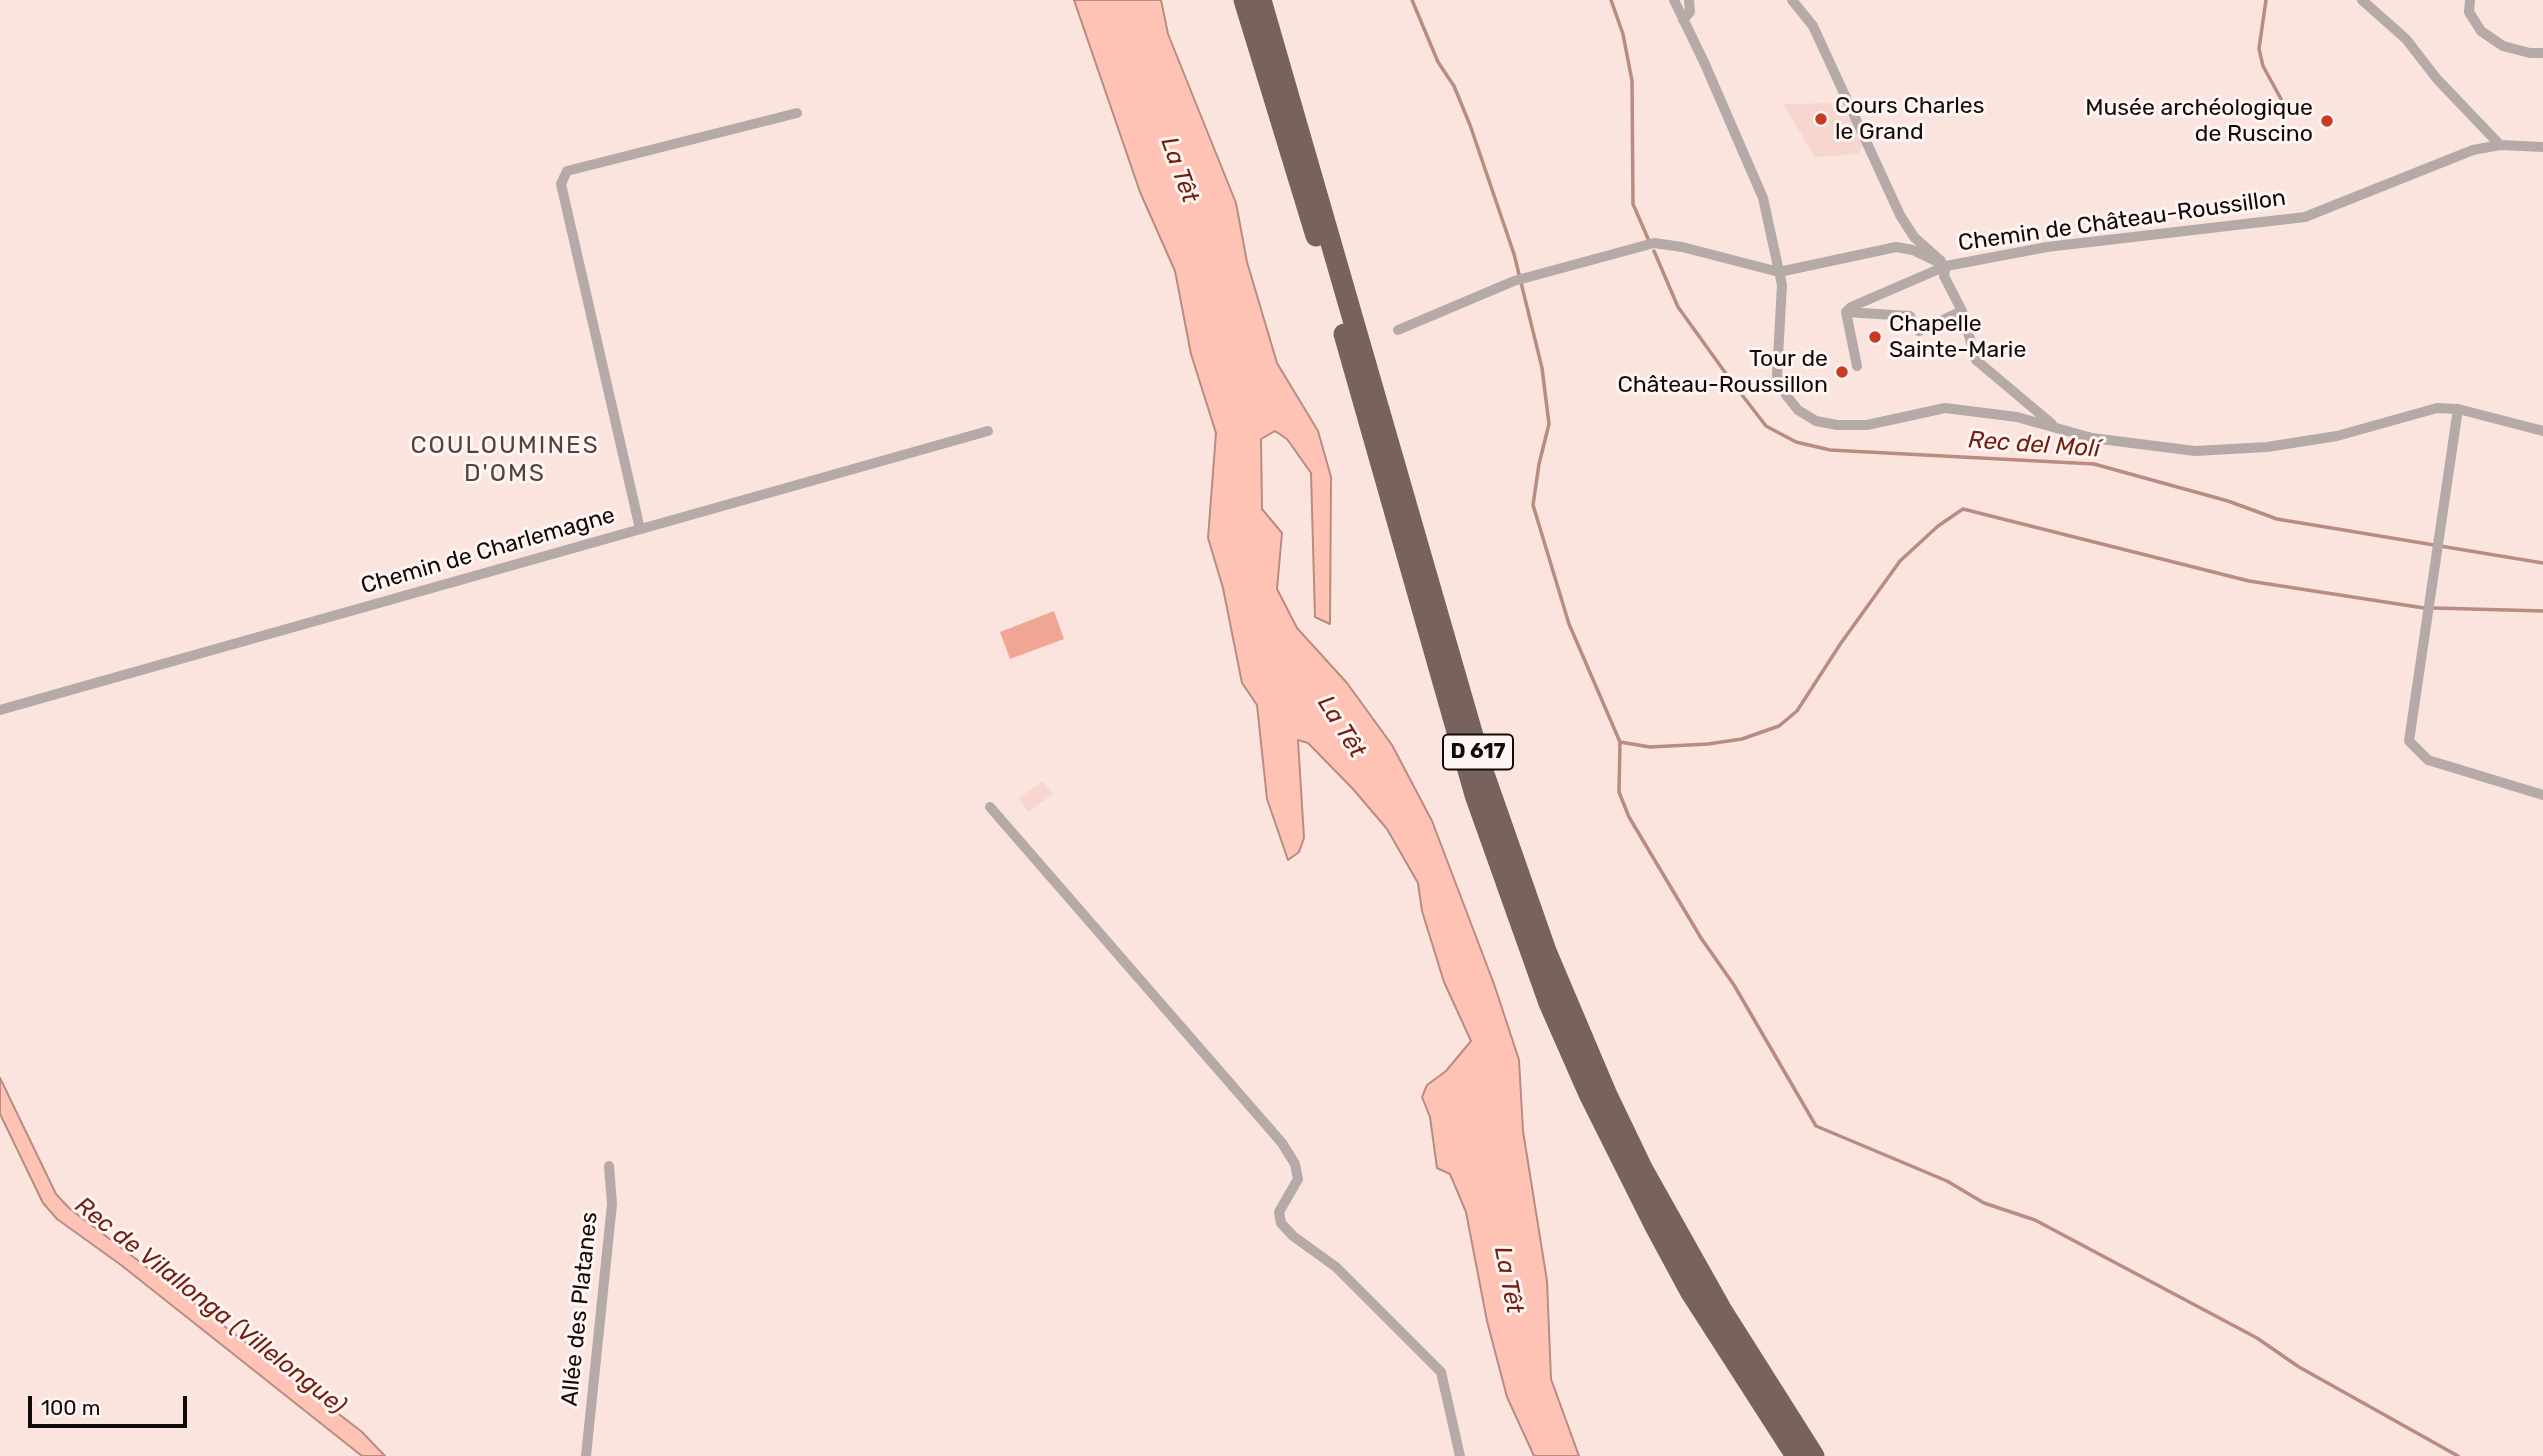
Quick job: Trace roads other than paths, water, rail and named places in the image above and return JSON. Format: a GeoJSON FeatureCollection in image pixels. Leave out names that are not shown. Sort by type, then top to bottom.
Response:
{"type":"FeatureCollection","features":[{"type":"Feature","properties":{"kind":"highway","name":"D 617"},"geometry":{"type":"LineString","coordinates":[[1244,0],[1318,243],[1443,689],[1475,795],[1527,945],[1589,1094],[1655,1226],[1697,1302],[1796,1456]]}},
{"type":"Feature","properties":{"kind":"highway","name":"D 617"},"geometry":{"type":"LineString","coordinates":[[1261,0],[1481,762],[1546,951],[1602,1083],[1643,1170],[1727,1320],[1814,1456]]}},
{"type":"Feature","properties":{"kind":"street"},"geometry":{"type":"LineString","coordinates":[[1674,0],[1763,198],[1779,272],[1782,312],[1777,374],[1786,395],[1798,410],[1816,421],[1836,425],[1867,425],[1945,408],[2053,425],[2092,438],[2195,450],[2291,444],[2337,436],[2437,408],[2458,409],[2543,431]]}},
{"type":"Feature","properties":{"kind":"street"},"geometry":{"type":"LineString","coordinates":[[1683,20],[1690,12],[1689,0]]}},
{"type":"Feature","properties":{"kind":"street"},"geometry":{"type":"LineString","coordinates":[[1792,0],[1813,26],[1900,215],[1914,236],[1946,266]]}},
{"type":"Feature","properties":{"kind":"street"},"geometry":{"type":"LineString","coordinates":[[2362,0],[2406,39],[2437,79],[2500,145]]}},
{"type":"Feature","properties":{"kind":"street"},"geometry":{"type":"LineString","coordinates":[[2470,0],[2469,12],[2481,31],[2503,46],[2530,53],[2543,52]]}},
{"type":"Feature","properties":{"kind":"street"},"geometry":{"type":"LineString","coordinates":[[640,530],[561,184],[567,171],[797,113]]}},
{"type":"Feature","properties":{"kind":"street","name":"Chemin de Château-Roussillon"},"geometry":{"type":"LineString","coordinates":[[1846,312],[1851,307],[1946,266],[2047,247],[2305,217],[2473,150],[2500,145],[2543,147]]}},
{"type":"Feature","properties":{"kind":"street"},"geometry":{"type":"LineString","coordinates":[[1398,330],[1523,279],[1651,244],[1682,247],[1779,272],[1896,247],[1913,250],[1946,266]]}},
{"type":"Feature","properties":{"kind":"street"},"geometry":{"type":"LineString","coordinates":[[1946,266],[1944,276],[1962,311],[1976,360],[2053,425]]}},
{"type":"Feature","properties":{"kind":"street"},"geometry":{"type":"LineString","coordinates":[[1857,366],[1846,312],[1910,316],[1919,331],[1962,311]]}},
{"type":"Feature","properties":{"kind":"street"},"geometry":{"type":"LineString","coordinates":[[2458,409],[2409,741],[2428,760],[2543,795]]}},
{"type":"Feature","properties":{"kind":"street","name":"Chemin de Charlemagne"},"geometry":{"type":"LineString","coordinates":[[0,710],[988,431]]}},
{"type":"Feature","properties":{"kind":"street"},"geometry":{"type":"LineString","coordinates":[[990,807],[1282,1143],[1294,1164],[1298,1179],[1279,1212],[1281,1223],[1293,1236],[1336,1267],[1441,1372],[1460,1456]]}},
{"type":"Feature","properties":{"kind":"street","name":"Allée des Platanes"},"geometry":{"type":"LineString","coordinates":[[586,1456],[612,1205],[609,1166]]}},
{"type":"Feature","properties":{"kind":"water","name":"La Têt"},"geometry":{"type":"Polygon","coordinates":[[[1074,0],[1161,0],[1168,34],[1236,203],[1247,262],[1277,363],[1318,431],[1331,477],[1330,624],[1315,617],[1311,473],[1287,439],[1275,431],[1261,439],[1262,509],[1282,533],[1277,589],[1297,628],[1347,683],[1392,745],[1432,821],[1494,984],[1519,1060],[1523,1131],[1547,1281],[1551,1379],[1579,1456],[1534,1456],[1507,1397],[1487,1321],[1466,1212],[1450,1174],[1437,1168],[1430,1117],[1422,1097],[1427,1085],[1446,1071],[1471,1041],[1444,982],[1422,911],[1418,883],[1387,829],[1308,743],[1298,740],[1304,838],[1299,852],[1288,860],[1267,799],[1257,705],[1242,683],[1223,588],[1208,538],[1216,433],[1191,354],[1175,271],[1140,192],[1074,0]]]}},
{"type":"Feature","properties":{"kind":"water"},"geometry":{"type":"Polygon","coordinates":[[[0,1078],[56,1194],[69,1208],[362,1432],[385,1456],[362,1456],[121,1265],[57,1219],[43,1203],[0,1114],[0,1078]]]}},
{"type":"Feature","properties":{"kind":"waterway"},"geometry":{"type":"LineString","coordinates":[[1412,0],[1438,62],[1454,86],[1470,125],[1514,254],[1542,368],[1549,424],[1533,505],[1569,624],[1620,742],[1619,792],[1629,817],[1701,938],[1734,985],[1816,1126],[1947,1181],[1984,1203],[2035,1220],[2257,1338],[2299,1367],[2458,1456]]}},
{"type":"Feature","properties":{"kind":"waterway","name":"Rec del Molí"},"geometry":{"type":"LineString","coordinates":[[1611,0],[1623,34],[1632,81],[1633,204],[1649,241]]}},
{"type":"Feature","properties":{"kind":"waterway"},"geometry":{"type":"LineString","coordinates":[[2266,0],[2259,49],[2263,66],[2281,99]]}},
{"type":"Feature","properties":{"kind":"waterway","name":"Rec del Molí"},"geometry":{"type":"LineString","coordinates":[[1654,251],[1678,307],[1732,382],[1766,426],[1796,442],[1830,450],[2094,464],[2228,501],[2277,519],[2543,563]]}},
{"type":"Feature","properties":{"kind":"waterway"},"geometry":{"type":"LineString","coordinates":[[1620,742],[1650,747],[1708,744],[1742,739],[1779,726],[1797,711],[1841,643],[1900,561],[1938,526],[1963,509],[2249,581],[2424,608]]}},
{"type":"Feature","properties":{"kind":"waterway"},"geometry":{"type":"LineString","coordinates":[[2434,608],[2543,611]]}},
{"type":"Feature","properties":{"kind":"place","name":"Cours Charles le Grand"},"geometry":{"type":"Point","coordinates":[1821,119]}},
{"type":"Feature","properties":{"kind":"place","name":"Musée archéologique de Ruscino"},"geometry":{"type":"Point","coordinates":[2327,121]}},
{"type":"Feature","properties":{"kind":"place","name":"Chapelle Sainte-Marie"},"geometry":{"type":"Point","coordinates":[1875,337]}},
{"type":"Feature","properties":{"kind":"place","name":"Tour de Château-Roussillon"},"geometry":{"type":"Point","coordinates":[1842,372]}},
{"type":"Feature","properties":{"kind":"district","name":"COULOUMINES D'OMS"},"geometry":{"type":"Point","coordinates":[505,460]}},
{"type":"Feature","properties":{"kind":"water label","name":"Rec de Vilallonga (Villelongue)"},"geometry":{"type":"Point","coordinates":[210,1306]}}]}
